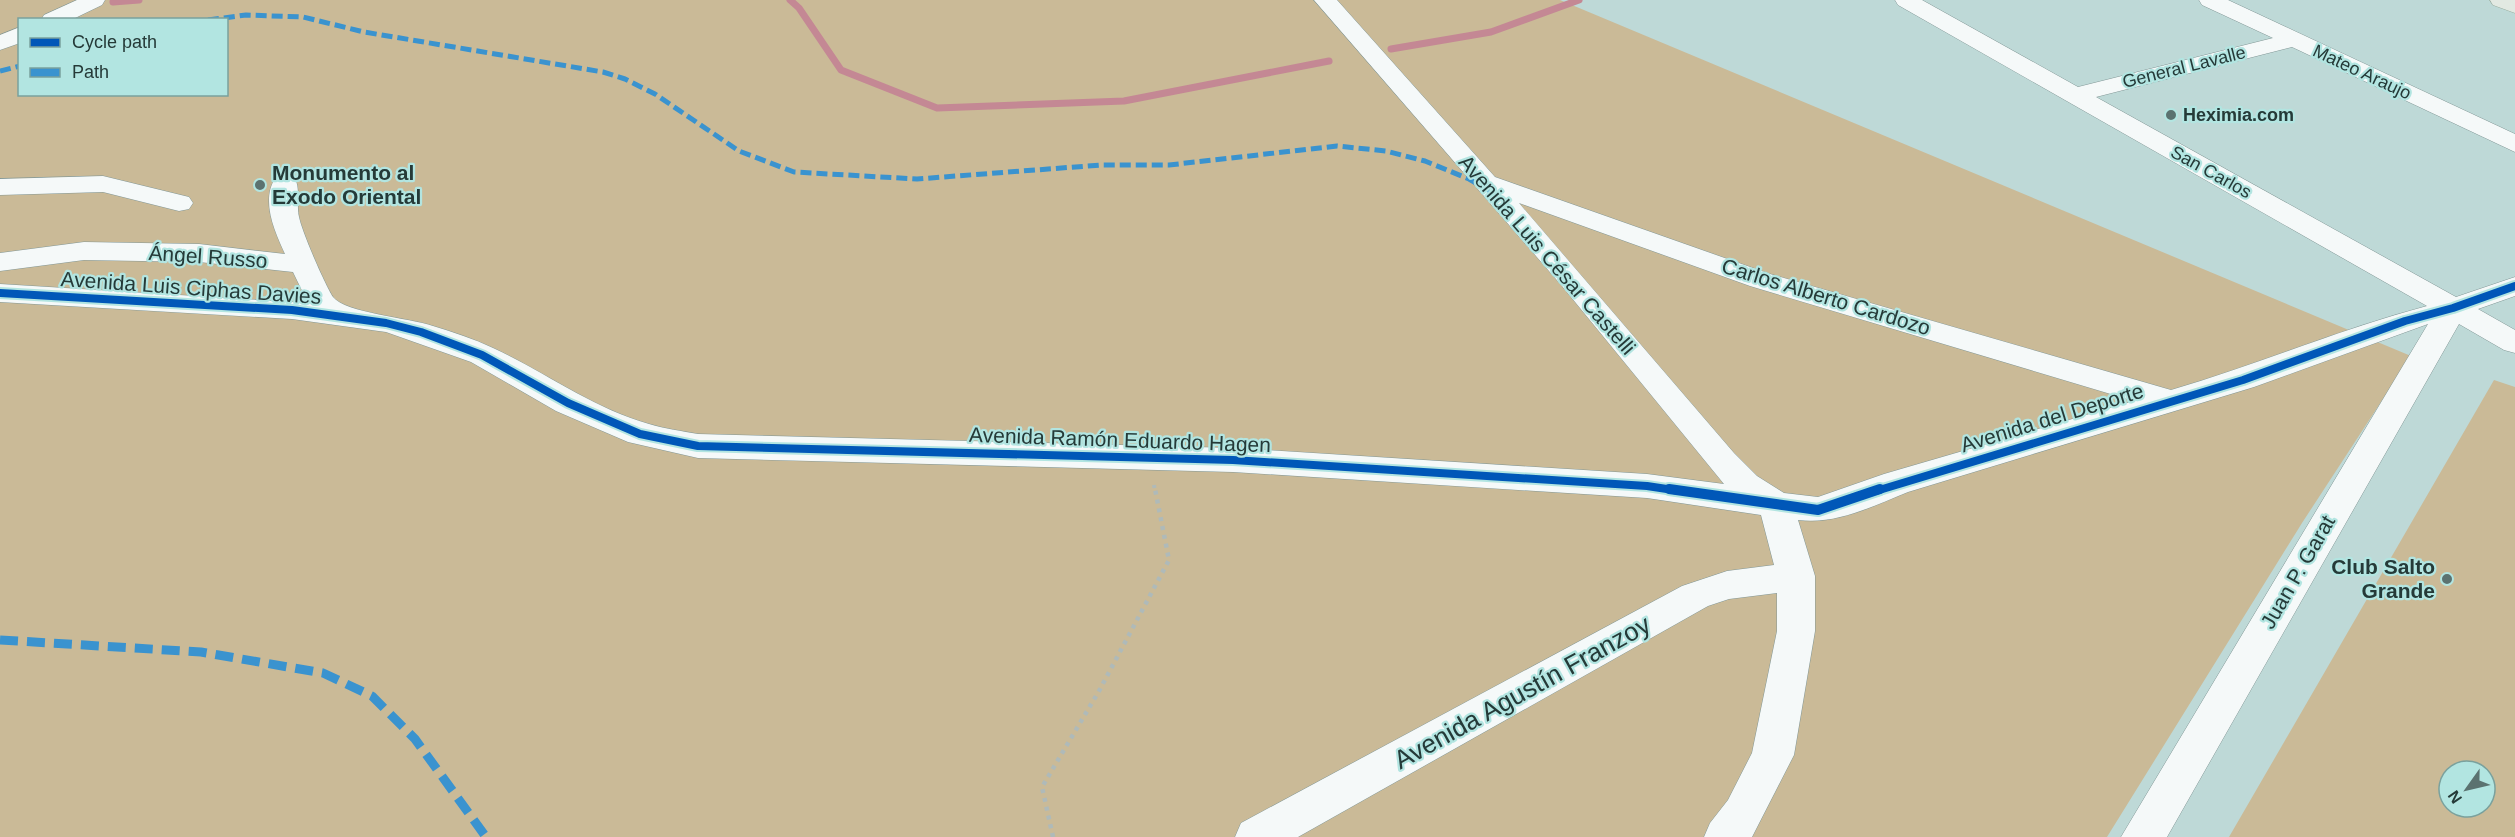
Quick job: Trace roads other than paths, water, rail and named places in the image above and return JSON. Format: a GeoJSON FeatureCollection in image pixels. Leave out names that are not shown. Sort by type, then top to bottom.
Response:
{"type":"FeatureCollection","features":[{"type":"Feature","properties":{"kind":"main road"},"geometry":{"type":"LineString","coordinates":[[2501,0],[2515,6]]}},
{"type":"Feature","properties":{"kind":"street"},"geometry":{"type":"LineString","coordinates":[[56,18],[94,0]]}},
{"type":"Feature","properties":{"kind":"street","name":"Avenida Luis César Castelli"},"geometry":{"type":"LineString","coordinates":[[1325,0],[1572,280],[1722,461],[1745,485],[1775,503]]}},
{"type":"Feature","properties":{"kind":"street","name":"San Carlos"},"geometry":{"type":"LineString","coordinates":[[1906,0],[2515,343]]}},
{"type":"Feature","properties":{"kind":"street","name":"Mateo Araujo"},"geometry":{"type":"LineString","coordinates":[[2210,0],[2515,144]]}},
{"type":"Feature","properties":{"kind":"street"},"geometry":{"type":"LineString","coordinates":[[0,43],[18,35]]}},
{"type":"Feature","properties":{"kind":"street","name":"General Lavalle"},"geometry":{"type":"LineString","coordinates":[[2074,95],[2293,40]]}},
{"type":"Feature","properties":{"kind":"street","name":"Carlos Alberto Cardozo"},"geometry":{"type":"LineString","coordinates":[[1485,182],[1760,280],[2170,401]]}},
{"type":"Feature","properties":{"kind":"street"},"geometry":{"type":"LineString","coordinates":[[285,183],[281,199],[285,221],[320,302],[334,315],[386,323]]}},
{"type":"Feature","properties":{"kind":"street"},"geometry":{"type":"LineString","coordinates":[[0,187],[103,184],[179,203]]}},
{"type":"Feature","properties":{"kind":"street","name":"Ángel Russo"},"geometry":{"type":"LineString","coordinates":[[0,262],[84,251],[199,253],[305,265]]}},
{"type":"Feature","properties":{"kind":"street","name":"Avenida del Deporte"},"geometry":{"type":"LineString","coordinates":[[1775,503],[1818,510],[1850,501],[1896,483],[2243,380],[2405,321],[2453,308],[2515,286]]}},
{"type":"Feature","properties":{"kind":"street","name":"Avenida Luis Ciphas Davies"},"geometry":{"type":"LineString","coordinates":[[0,293],[292,310],[386,323],[421,332],[482,355]]}},
{"type":"Feature","properties":{"kind":"street","name":"Juan P. Garat"},"geometry":{"type":"LineString","coordinates":[[2144,837],[2453,308]]}},
{"type":"Feature","properties":{"kind":"street","name":"Avenida Ramón Eduardo Hagen"},"geometry":{"type":"LineString","coordinates":[[482,355],[568,403],[640,434],[698,446],[1233,460],[1647,486],[1775,503]]}},
{"type":"Feature","properties":{"kind":"street"},"geometry":{"type":"LineString","coordinates":[[1726,837],[1743,814],[1773,755],[1796,631],[1796,576],[1775,503]]}},
{"type":"Feature","properties":{"kind":"street","name":"Avenida Agustín Franzoy"},"geometry":{"type":"LineString","coordinates":[[1257,837],[1695,596],[1727,585],[1796,576]]}},
{"type":"Feature","properties":{"kind":"waterway"},"geometry":{"type":"LineString","coordinates":[[113,2],[139,0]]}},
{"type":"Feature","properties":{"kind":"waterway"},"geometry":{"type":"LineString","coordinates":[[790,0],[799,8],[841,70],[937,108],[1124,101],[1329,61]]}},
{"type":"Feature","properties":{"kind":"waterway"},"geometry":{"type":"LineString","coordinates":[[1391,49],[1491,32],[1579,0]]}},
{"type":"Feature","properties":{"kind":"place","name":"Heximia.com"},"geometry":{"type":"Point","coordinates":[2171,115]}},
{"type":"Feature","properties":{"kind":"place","name":"Monumento al Exodo Oriental"},"geometry":{"type":"Point","coordinates":[260,185]}},
{"type":"Feature","properties":{"kind":"place","name":"Club Salto Grande"},"geometry":{"type":"Point","coordinates":[2447,579]}}]}
